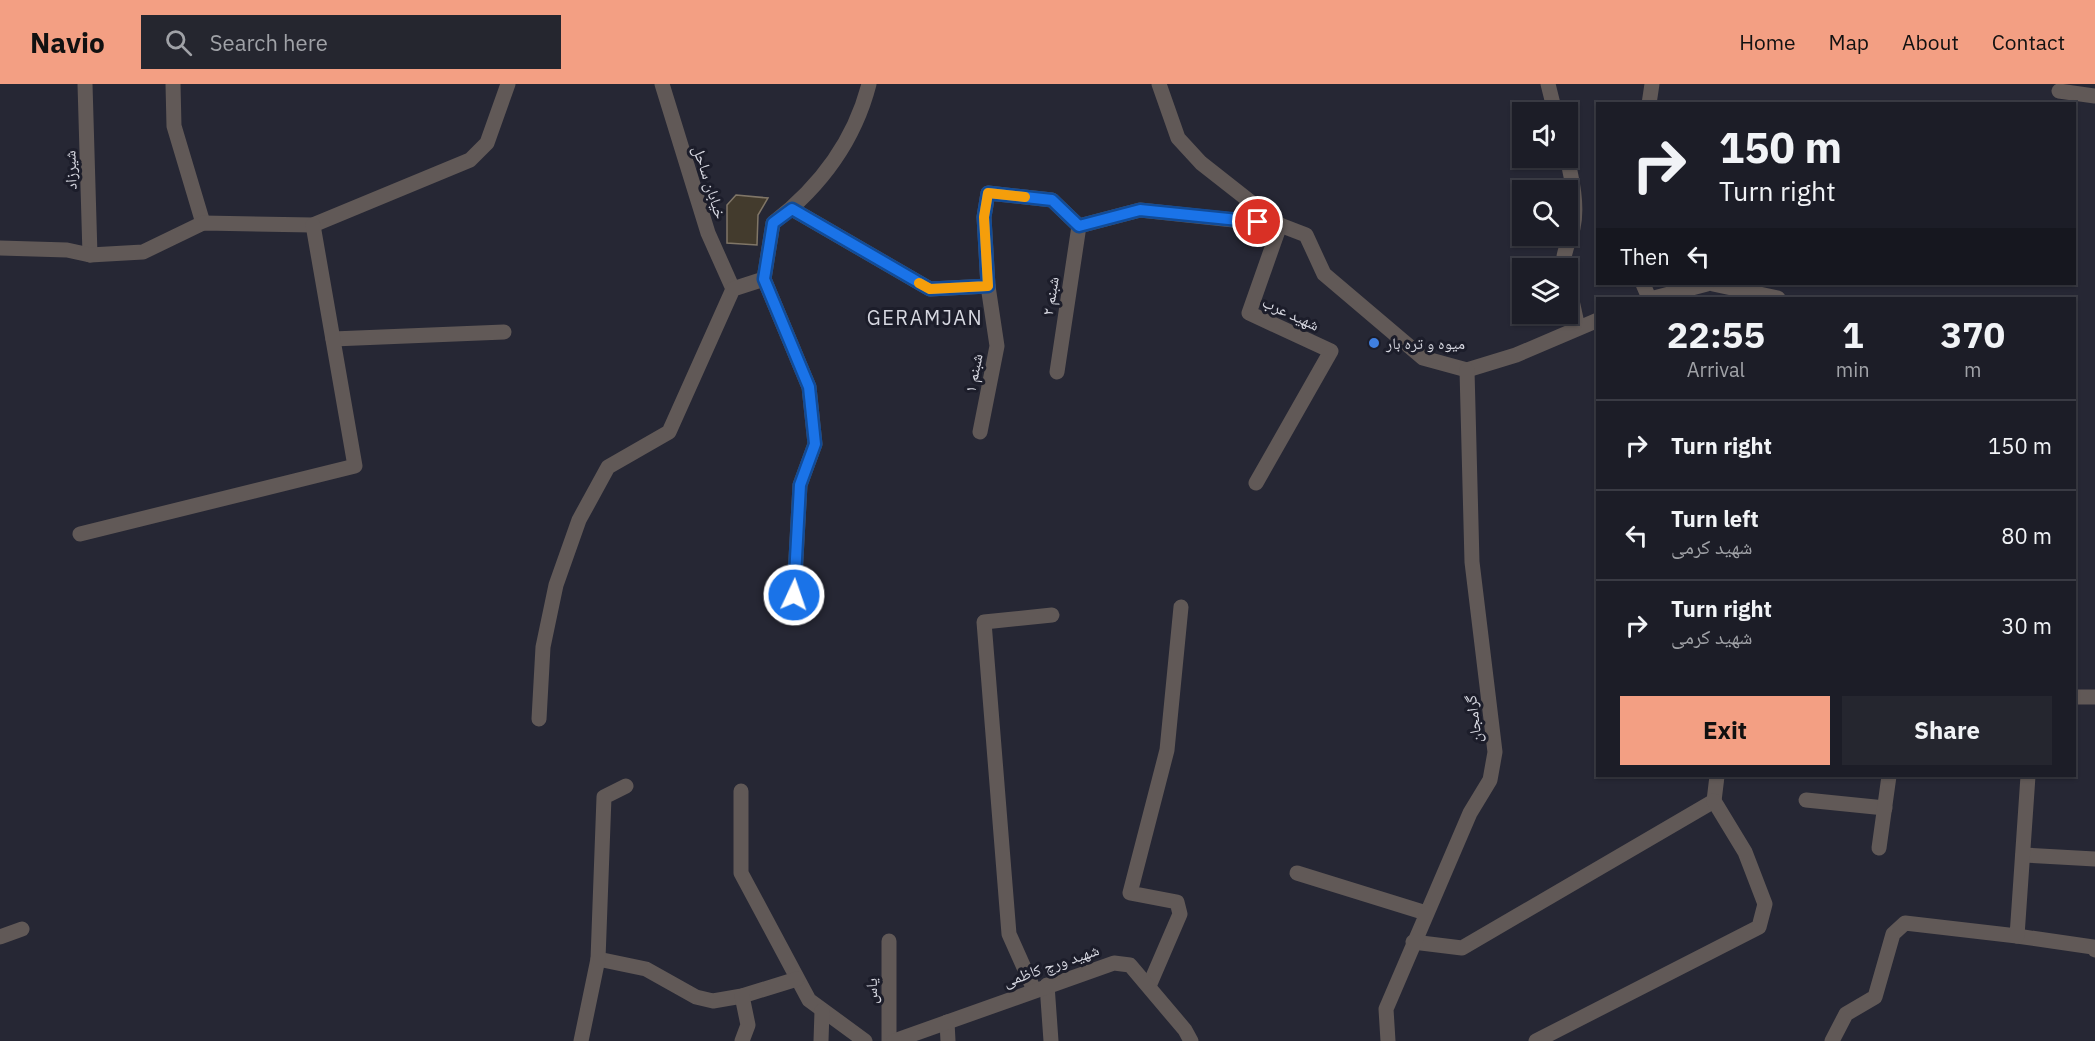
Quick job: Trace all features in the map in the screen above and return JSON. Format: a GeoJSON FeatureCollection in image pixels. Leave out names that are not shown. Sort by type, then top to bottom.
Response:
{"type":"FeatureCollection","features":[{"type":"Feature","properties":{"kind":"street","name":"شیرزاد"},"geometry":{"type":"LineString","coordinates":[[85,84],[90,255]]}},
{"type":"Feature","properties":{"kind":"street"},"geometry":{"type":"LineString","coordinates":[[173,84],[174,126],[202,224]]}},
{"type":"Feature","properties":{"kind":"street"},"geometry":{"type":"LineString","coordinates":[[0,248],[67,250],[90,255],[143,252],[202,224],[313,225],[470,160],[487,143],[508,84]]}},
{"type":"Feature","properties":{"kind":"street","name":"خیابان ساحل"},"geometry":{"type":"LineString","coordinates":[[662,84],[708,233],[733,289]]}},
{"type":"Feature","properties":{"kind":"street"},"geometry":{"type":"LineString","coordinates":[[794,595],[800,485],[815,444],[809,387],[764,279],[773,223],[792,209],[826,175],[863,107],[869,84]]}},
{"type":"Feature","properties":{"kind":"street"},"geometry":{"type":"LineString","coordinates":[[1159,84],[1178,138],[1201,163],[1280,225],[1306,236],[1324,274],[1423,358],[1467,370],[1516,355],[1596,321]]}},
{"type":"Feature","properties":{"kind":"street"},"geometry":{"type":"LineString","coordinates":[[1548,84],[1552,102]]}},
{"type":"Feature","properties":{"kind":"street"},"geometry":{"type":"LineString","coordinates":[[1649,102],[1652,84]]}},
{"type":"Feature","properties":{"kind":"street"},"geometry":{"type":"LineString","coordinates":[[2058,93],[2095,96]]}},
{"type":"Feature","properties":{"kind":"street"},"geometry":{"type":"LineString","coordinates":[[1564,258],[1574,225],[1573,180],[1570,168]]}},
{"type":"Feature","properties":{"kind":"street","name":"شبنم ۱"},"geometry":{"type":"LineString","coordinates":[[980,432],[997,346],[988,286],[984,217],[988,193],[1052,200],[1079,226]]}},
{"type":"Feature","properties":{"kind":"street"},"geometry":{"type":"LineString","coordinates":[[792,209],[930,289],[988,286]]}},
{"type":"Feature","properties":{"kind":"street"},"geometry":{"type":"LineString","coordinates":[[1079,226],[1140,210],[1280,225]]}},
{"type":"Feature","properties":{"kind":"street"},"geometry":{"type":"LineString","coordinates":[[80,534],[355,466],[313,225]]}},
{"type":"Feature","properties":{"kind":"street","name":"شهید عرب"},"geometry":{"type":"LineString","coordinates":[[1256,483],[1331,351],[1249,313],[1280,225]]}},
{"type":"Feature","properties":{"kind":"street","name":"شبنم ۲"},"geometry":{"type":"LineString","coordinates":[[1057,372],[1079,226]]}},
{"type":"Feature","properties":{"kind":"street"},"geometry":{"type":"LineString","coordinates":[[539,719],[543,647],[556,585],[579,520],[608,467],[669,432],[733,289],[764,279]]}},
{"type":"Feature","properties":{"kind":"street"},"geometry":{"type":"LineString","coordinates":[[1658,297],[1703,285]]}},
{"type":"Feature","properties":{"kind":"street"},"geometry":{"type":"LineString","coordinates":[[1718,285],[1773,297]]}},
{"type":"Feature","properties":{"kind":"street"},"geometry":{"type":"LineString","coordinates":[[1577,324],[1578,328]]}},
{"type":"Feature","properties":{"kind":"street"},"geometry":{"type":"LineString","coordinates":[[333,339],[504,332]]}},
{"type":"Feature","properties":{"kind":"street","name":"گرامجان"},"geometry":{"type":"LineString","coordinates":[[1388,1041],[1386,1009],[1470,813],[1490,780],[1495,752],[1472,562],[1467,370]]}},
{"type":"Feature","properties":{"kind":"street"},"geometry":{"type":"LineString","coordinates":[[1149,986],[1180,914],[1177,902],[1130,892],[1167,750],[1181,607]]}},
{"type":"Feature","properties":{"kind":"street"},"geometry":{"type":"LineString","coordinates":[[1051,1041],[1040,987],[1009,934],[984,622],[1052,615]]}},
{"type":"Feature","properties":{"kind":"street"},"geometry":{"type":"LineString","coordinates":[[2076,697],[2095,697]]}},
{"type":"Feature","properties":{"kind":"street"},"geometry":{"type":"LineString","coordinates":[[1536,1041],[1759,927],[1765,904],[1745,852],[1714,801],[1717,777]]}},
{"type":"Feature","properties":{"kind":"street"},"geometry":{"type":"LineString","coordinates":[[1879,848],[1889,777]]}},
{"type":"Feature","properties":{"kind":"street"},"geometry":{"type":"LineString","coordinates":[[2018,936],[2028,777]]}},
{"type":"Feature","properties":{"kind":"street"},"geometry":{"type":"LineString","coordinates":[[581,1041],[598,959],[604,798],[626,786]]}},
{"type":"Feature","properties":{"kind":"street"},"geometry":{"type":"LineString","coordinates":[[741,791],[741,873],[809,1000],[865,1041]]}},
{"type":"Feature","properties":{"kind":"street"},"geometry":{"type":"LineString","coordinates":[[1806,800],[1885,808]]}},
{"type":"Feature","properties":{"kind":"street"},"geometry":{"type":"LineString","coordinates":[[1413,942],[1462,948],[1714,801]]}},
{"type":"Feature","properties":{"kind":"street"},"geometry":{"type":"LineString","coordinates":[[2023,855],[2095,859]]}},
{"type":"Feature","properties":{"kind":"street"},"geometry":{"type":"LineString","coordinates":[[1297,873],[1426,913]]}},
{"type":"Feature","properties":{"kind":"street"},"geometry":{"type":"LineString","coordinates":[[1832,1041],[1846,1014],[1875,997],[1893,934],[1905,924],[2018,936],[2093,947],[2095,950]]}},
{"type":"Feature","properties":{"kind":"street"},"geometry":{"type":"LineString","coordinates":[[0,937],[22,929]]}},
{"type":"Feature","properties":{"kind":"street","name":"یاس"},"geometry":{"type":"LineString","coordinates":[[889,941],[891,1041]]}},
{"type":"Feature","properties":{"kind":"street"},"geometry":{"type":"LineString","coordinates":[[598,959],[646,969],[696,997],[713,1001],[742,996],[797,979]]}},
{"type":"Feature","properties":{"kind":"street","name":"شهید ورچ کاظمی"},"geometry":{"type":"LineString","coordinates":[[891,1041],[1114,963],[1130,965],[1185,1030],[1191,1041]]}},
{"type":"Feature","properties":{"kind":"street"},"geometry":{"type":"LineString","coordinates":[[742,996],[748,1025],[742,1041]]}},
{"type":"Feature","properties":{"kind":"street"},"geometry":{"type":"LineString","coordinates":[[821,1041],[822,1011]]}},
{"type":"Feature","properties":{"kind":"street"},"geometry":{"type":"LineString","coordinates":[[947,1022],[948,1041]]}},
{"type":"Feature","properties":{"kind":"building"},"geometry":{"type":"Polygon","coordinates":[[[736,195],[768,198],[758,215],[757,245],[727,243],[727,205],[736,195]]]}},
{"type":"Feature","properties":{"kind":"slow traffic"},"geometry":{"type":"LineString","coordinates":[[919,283],[930,289],[988,286],[984,217],[988,193],[1025,197]]}},
{"type":"Feature","properties":{"kind":"place","name":"میوه و تره بار"},"geometry":{"type":"Point","coordinates":[1374,343]}},
{"type":"Feature","properties":{"kind":"district","name":"GERAMJAN"},"geometry":{"type":"Point","coordinates":[925,317]}},
{"type":"Feature","properties":{"kind":"route"},"geometry":{"type":"LineString","coordinates":[[794,595],[800,485],[815,444],[809,387],[764,279],[773,223],[792,209],[930,289],[988,286],[984,217],[988,193],[1052,200],[1079,226],[1140,210],[1258,222]]}}]}
